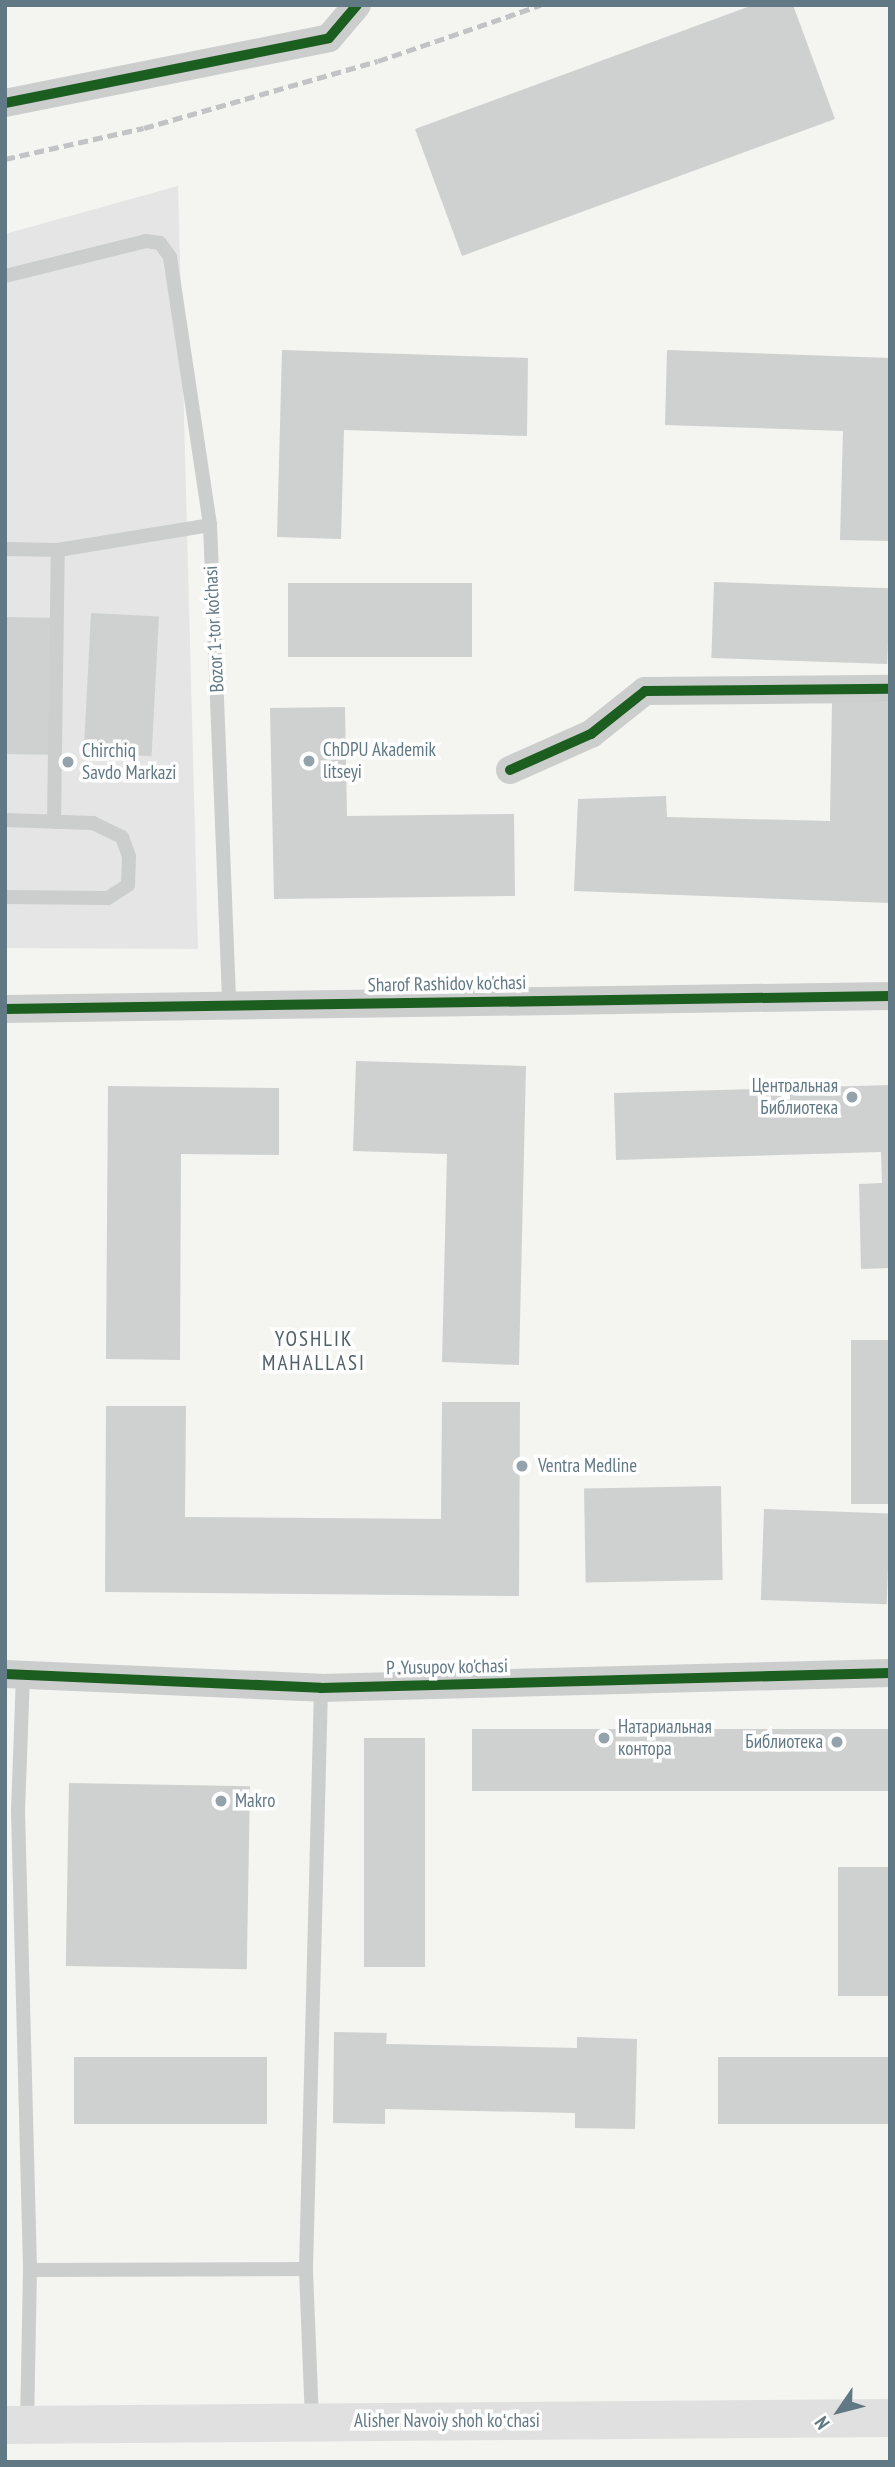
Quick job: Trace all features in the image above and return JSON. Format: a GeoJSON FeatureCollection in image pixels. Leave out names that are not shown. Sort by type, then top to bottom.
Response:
{"type":"FeatureCollection","features":[{"type":"Feature","properties":{"kind":"main road","name":"Alisher Navoiy shoh koʻchasi"},"geometry":{"type":"LineString","coordinates":[[16,2426],[890,2418]]}},
{"type":"Feature","properties":{"kind":"street"},"geometry":{"type":"LineString","coordinates":[[5,103],[328,38],[357,5]]}},
{"type":"Feature","properties":{"kind":"street"},"geometry":{"type":"LineString","coordinates":[[510,770],[591,734],[645,691],[890,690]]}},
{"type":"Feature","properties":{"kind":"street","name":"Sharof Rashidov ko'chasi"},"geometry":{"type":"LineString","coordinates":[[5,1009],[890,996]]}},
{"type":"Feature","properties":{"kind":"street","name":"P .Yusupov ko'chasi"},"geometry":{"type":"LineString","coordinates":[[14,1675],[321,1688],[890,1674]]}},
{"type":"Feature","properties":{"kind":"lane","name":"Bozor 1-tor ko‘chasi"},"geometry":{"type":"LineString","coordinates":[[5,276],[146,241],[160,243],[170,257],[210,525],[229,1004]]}},
{"type":"Feature","properties":{"kind":"lane"},"geometry":{"type":"LineString","coordinates":[[5,549],[58,550],[210,525]]}},
{"type":"Feature","properties":{"kind":"lane"},"geometry":{"type":"LineString","coordinates":[[54,822],[58,550]]}},
{"type":"Feature","properties":{"kind":"lane"},"geometry":{"type":"LineString","coordinates":[[5,820],[93,822],[122,837],[129,856],[128,885],[108,898],[5,897]]}},
{"type":"Feature","properties":{"kind":"lane"},"geometry":{"type":"LineString","coordinates":[[14,1675],[21,1743],[11,1810],[30,2270],[16,2426]]}},
{"type":"Feature","properties":{"kind":"lane"},"geometry":{"type":"LineString","coordinates":[[312,2422],[306,2269],[321,1688]]}},
{"type":"Feature","properties":{"kind":"lane"},"geometry":{"type":"LineString","coordinates":[[5,1745],[21,1743]]}},
{"type":"Feature","properties":{"kind":"lane"},"geometry":{"type":"LineString","coordinates":[[30,2270],[306,2269]]}},
{"type":"Feature","properties":{"kind":"shaded area"},"geometry":{"type":"Polygon","coordinates":[[[178,186],[198,949],[5,948],[5,234],[178,186]]]}},
{"type":"Feature","properties":{"kind":"building"},"geometry":{"type":"Polygon","coordinates":[[[753,5],[793,5],[835,119],[462,256],[415,129],[753,5]]]}},
{"type":"Feature","properties":{"kind":"building"},"geometry":{"type":"Polygon","coordinates":[[[282,350],[528,358],[527,436],[344,430],[341,539],[277,537],[282,350]]]}},
{"type":"Feature","properties":{"kind":"building"},"geometry":{"type":"Polygon","coordinates":[[[667,350],[890,358],[890,541],[840,540],[843,431],[665,425],[667,350]]]}},
{"type":"Feature","properties":{"kind":"building"},"geometry":{"type":"Polygon","coordinates":[[[714,582],[890,588],[887,664],[711,658],[714,582]]]}},
{"type":"Feature","properties":{"kind":"building"},"geometry":{"type":"Polygon","coordinates":[[[288,583],[472,583],[472,657],[288,657],[288,583]]]}},
{"type":"Feature","properties":{"kind":"building"},"geometry":{"type":"Polygon","coordinates":[[[91,613],[159,617],[152,756],[84,753],[91,613]]]}},
{"type":"Feature","properties":{"kind":"building"},"geometry":{"type":"Polygon","coordinates":[[[5,617],[51,618],[49,755],[5,754],[5,617]]]}},
{"type":"Feature","properties":{"kind":"building"},"geometry":{"type":"Polygon","coordinates":[[[832,702],[890,703],[890,903],[574,891],[578,799],[666,796],[667,817],[830,821],[832,702]]]}},
{"type":"Feature","properties":{"kind":"building","name":"ChDPU Akademik litseyi"},"geometry":{"type":"Polygon","coordinates":[[[345,707],[347,816],[514,814],[515,896],[274,899],[270,708],[345,707]]]}},
{"type":"Feature","properties":{"kind":"building"},"geometry":{"type":"Polygon","coordinates":[[[356,1061],[526,1066],[519,1365],[442,1362],[447,1154],[353,1151],[356,1061]]]}},
{"type":"Feature","properties":{"kind":"building"},"geometry":{"type":"Polygon","coordinates":[[[890,1085],[890,1268],[861,1269],[859,1184],[882,1183],[881,1152],[616,1160],[614,1093],[890,1085]]]}},
{"type":"Feature","properties":{"kind":"building"},"geometry":{"type":"Polygon","coordinates":[[[108,1086],[279,1088],[279,1155],[181,1154],[180,1360],[106,1359],[108,1086]]]}},
{"type":"Feature","properties":{"kind":"building"},"geometry":{"type":"Polygon","coordinates":[[[851,1340],[890,1340],[890,1504],[851,1504],[851,1340]]]}},
{"type":"Feature","properties":{"kind":"building"},"geometry":{"type":"Polygon","coordinates":[[[442,1402],[520,1402],[519,1596],[105,1592],[106,1406],[186,1406],[185,1517],[441,1519],[442,1402]]]}},
{"type":"Feature","properties":{"kind":"building"},"geometry":{"type":"Polygon","coordinates":[[[721,1486],[723,1580],[586,1582],[584,1488],[721,1486]]]}},
{"type":"Feature","properties":{"kind":"building"},"geometry":{"type":"Polygon","coordinates":[[[764,1509],[890,1513],[887,1604],[761,1600],[764,1509]]]}},
{"type":"Feature","properties":{"kind":"building"},"geometry":{"type":"Polygon","coordinates":[[[472,1729],[890,1729],[890,1791],[472,1791],[472,1729]]]}},
{"type":"Feature","properties":{"kind":"building"},"geometry":{"type":"Polygon","coordinates":[[[364,1738],[425,1738],[425,1967],[364,1967],[364,1738]]]}},
{"type":"Feature","properties":{"kind":"building"},"geometry":{"type":"Polygon","coordinates":[[[69,1783],[250,1786],[247,1969],[66,1966],[69,1783]]]}},
{"type":"Feature","properties":{"kind":"building"},"geometry":{"type":"Polygon","coordinates":[[[838,1867],[890,1867],[890,1996],[838,1996],[838,1867]]]}},
{"type":"Feature","properties":{"kind":"building"},"geometry":{"type":"Polygon","coordinates":[[[334,2032],[387,2033],[386,2044],[577,2048],[577,2037],[637,2039],[635,2129],[575,2128],[575,2113],[385,2109],[385,2124],[333,2123],[334,2032]]]}},
{"type":"Feature","properties":{"kind":"building"},"geometry":{"type":"Polygon","coordinates":[[[74,2057],[267,2057],[267,2124],[74,2124],[74,2057]]]}},
{"type":"Feature","properties":{"kind":"building"},"geometry":{"type":"Polygon","coordinates":[[[718,2057],[890,2057],[890,2124],[718,2124],[718,2057]]]}},
{"type":"Feature","properties":{"kind":"railway"},"geometry":{"type":"LineString","coordinates":[[5,159],[144,128],[378,61],[541,5]]}},
{"type":"Feature","properties":{"kind":"cycle path"},"geometry":{"type":"LineString","coordinates":[[5,103],[329,38],[357,5]]}},
{"type":"Feature","properties":{"kind":"cycle path"},"geometry":{"type":"LineString","coordinates":[[510,770],[591,734],[645,691],[890,689]]}},
{"type":"Feature","properties":{"kind":"cycle path"},"geometry":{"type":"LineString","coordinates":[[5,1009],[890,996]]}},
{"type":"Feature","properties":{"kind":"cycle path"},"geometry":{"type":"LineString","coordinates":[[5,1674],[321,1688],[890,1673]]}},
{"type":"Feature","properties":{"kind":"place","name":"ChDPU Akademik litseyi"},"geometry":{"type":"Point","coordinates":[309,761]}},
{"type":"Feature","properties":{"kind":"place","name":"Chirchiq Savdo Markazi"},"geometry":{"type":"Point","coordinates":[68,762]}},
{"type":"Feature","properties":{"kind":"place","name":"Центральная Библиотека"},"geometry":{"type":"Point","coordinates":[852,1097]}},
{"type":"Feature","properties":{"kind":"place","name":"Ventra Medline"},"geometry":{"type":"Point","coordinates":[522,1466]}},
{"type":"Feature","properties":{"kind":"place","name":"Натариальная контора"},"geometry":{"type":"Point","coordinates":[604,1738]}},
{"type":"Feature","properties":{"kind":"place","name":"Библиотека"},"geometry":{"type":"Point","coordinates":[837,1742]}},
{"type":"Feature","properties":{"kind":"place","name":"Makro"},"geometry":{"type":"Point","coordinates":[221,1801]}},
{"type":"Feature","properties":{"kind":"district","name":"YOSHLIK MAHALLASI"},"geometry":{"type":"Point","coordinates":[314,1351]}}]}
